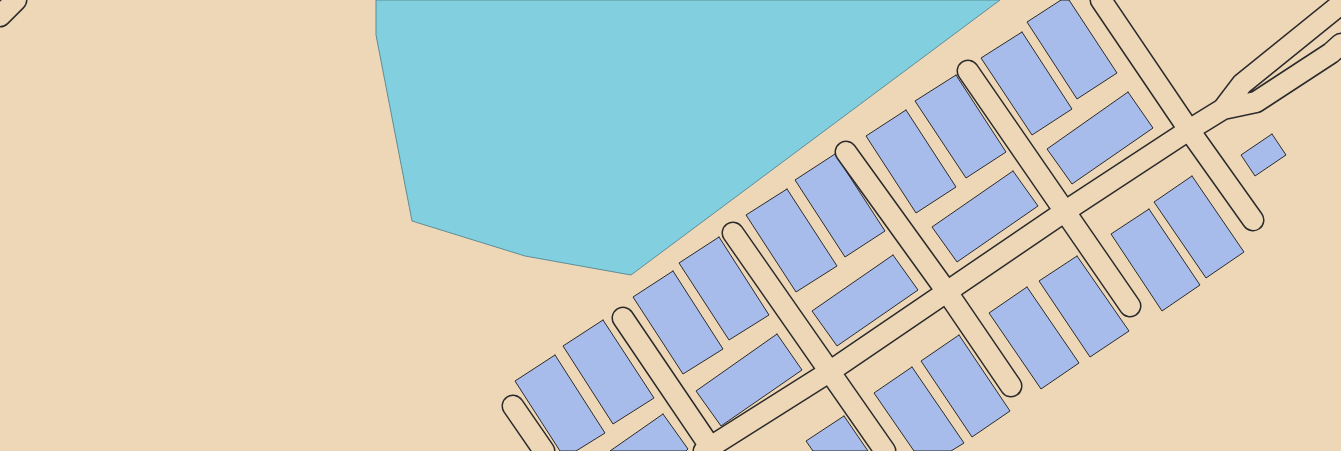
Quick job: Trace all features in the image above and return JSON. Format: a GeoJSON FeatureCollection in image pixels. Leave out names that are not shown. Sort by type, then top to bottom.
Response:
{"type":"FeatureCollection","features":[{"type":"Feature","properties":{"kind":"street"},"geometry":{"type":"LineString","coordinates":[[0,16],[16,0]]}},
{"type":"Feature","properties":{"kind":"street"},"geometry":{"type":"LineString","coordinates":[[1101,0],[1189,130],[1253,220]]}},
{"type":"Feature","properties":{"kind":"street"},"geometry":{"type":"LineString","coordinates":[[1223,109],[1242,84],[1341,4]]}},
{"type":"Feature","properties":{"kind":"street"},"geometry":{"type":"LineString","coordinates":[[623,318],[709,450],[829,372],[1064,212],[1189,130],[1223,109],[1256,102],[1331,53],[1341,44]]}},
{"type":"Feature","properties":{"kind":"street"},"geometry":{"type":"LineString","coordinates":[[968,71],[1130,306]]}},
{"type":"Feature","properties":{"kind":"street"},"geometry":{"type":"LineString","coordinates":[[846,152],[947,292],[1011,386]]}},
{"type":"Feature","properties":{"kind":"street"},"geometry":{"type":"LineString","coordinates":[[733,233],[885,451]]}},
{"type":"Feature","properties":{"kind":"street"},"geometry":{"type":"LineString","coordinates":[[513,406],[544,451]]}},
{"type":"Feature","properties":{"kind":"water"},"geometry":{"type":"Polygon","coordinates":[[[376,0],[1000,0],[631,275],[525,256],[412,221],[376,35],[376,0]]]}},
{"type":"Feature","properties":{"kind":"building"},"geometry":{"type":"Polygon","coordinates":[[[1061,0],[1069,0],[1117,73],[1077,99],[1027,22],[1061,0]]]}},
{"type":"Feature","properties":{"kind":"building"},"geometry":{"type":"Polygon","coordinates":[[[1022,32],[1072,109],[1032,135],[981,58],[1022,32]]]}},
{"type":"Feature","properties":{"kind":"building"},"geometry":{"type":"Polygon","coordinates":[[[956,75],[1006,152],[966,178],[915,101],[956,75]]]}},
{"type":"Feature","properties":{"kind":"building"},"geometry":{"type":"Polygon","coordinates":[[[1128,92],[1153,128],[1072,184],[1047,149],[1128,92]]]}},
{"type":"Feature","properties":{"kind":"building"},"geometry":{"type":"Polygon","coordinates":[[[906,110],[956,187],[916,213],[866,136],[906,110]]]}},
{"type":"Feature","properties":{"kind":"building"},"geometry":{"type":"Polygon","coordinates":[[[1272,134],[1286,155],[1255,176],[1241,155],[1272,134]]]}},
{"type":"Feature","properties":{"kind":"building"},"geometry":{"type":"Polygon","coordinates":[[[835,154],[885,231],[845,257],[795,180],[835,154]]]}},
{"type":"Feature","properties":{"kind":"building"},"geometry":{"type":"Polygon","coordinates":[[[1013,171],[1038,206],[957,262],[932,227],[1013,171]]]}},
{"type":"Feature","properties":{"kind":"building"},"geometry":{"type":"Polygon","coordinates":[[[1192,176],[1244,252],[1206,278],[1154,202],[1192,176]]]}},
{"type":"Feature","properties":{"kind":"building"},"geometry":{"type":"Polygon","coordinates":[[[787,189],[837,266],[796,292],[746,215],[787,189]]]}},
{"type":"Feature","properties":{"kind":"building"},"geometry":{"type":"Polygon","coordinates":[[[1149,209],[1200,285],[1162,311],[1111,234],[1149,209]]]}},
{"type":"Feature","properties":{"kind":"building"},"geometry":{"type":"Polygon","coordinates":[[[719,237],[769,315],[729,340],[679,263],[719,237]]]}},
{"type":"Feature","properties":{"kind":"building"},"geometry":{"type":"Polygon","coordinates":[[[893,255],[918,290],[837,346],[812,311],[893,255]]]}},
{"type":"Feature","properties":{"kind":"building"},"geometry":{"type":"Polygon","coordinates":[[[1077,256],[1129,331],[1090,357],[1039,281],[1077,256]]]}},
{"type":"Feature","properties":{"kind":"building"},"geometry":{"type":"Polygon","coordinates":[[[673,271],[723,349],[683,374],[633,297],[673,271]]]}},
{"type":"Feature","properties":{"kind":"building"},"geometry":{"type":"Polygon","coordinates":[[[1027,287],[1079,363],[1041,389],[989,313],[1027,287]]]}},
{"type":"Feature","properties":{"kind":"building"},"geometry":{"type":"Polygon","coordinates":[[[603,320],[654,398],[613,424],[563,346],[603,320]]]}},
{"type":"Feature","properties":{"kind":"building"},"geometry":{"type":"Polygon","coordinates":[[[777,334],[802,370],[721,426],[696,391],[777,334]]]}},
{"type":"Feature","properties":{"kind":"building"},"geometry":{"type":"Polygon","coordinates":[[[959,335],[1010,411],[972,437],[921,361],[959,335]]]}},
{"type":"Feature","properties":{"kind":"building"},"geometry":{"type":"Polygon","coordinates":[[[555,355],[605,433],[576,451],[560,451],[515,381],[555,355]]]}},
{"type":"Feature","properties":{"kind":"building"},"geometry":{"type":"Polygon","coordinates":[[[912,367],[964,443],[951,451],[914,451],[874,393],[912,367]]]}},
{"type":"Feature","properties":{"kind":"building"},"geometry":{"type":"Polygon","coordinates":[[[663,414],[688,449],[686,451],[610,451],[663,414]]]}},
{"type":"Feature","properties":{"kind":"building"},"geometry":{"type":"Polygon","coordinates":[[[844,416],[868,451],[813,451],[806,441],[844,416]]]}}]}
